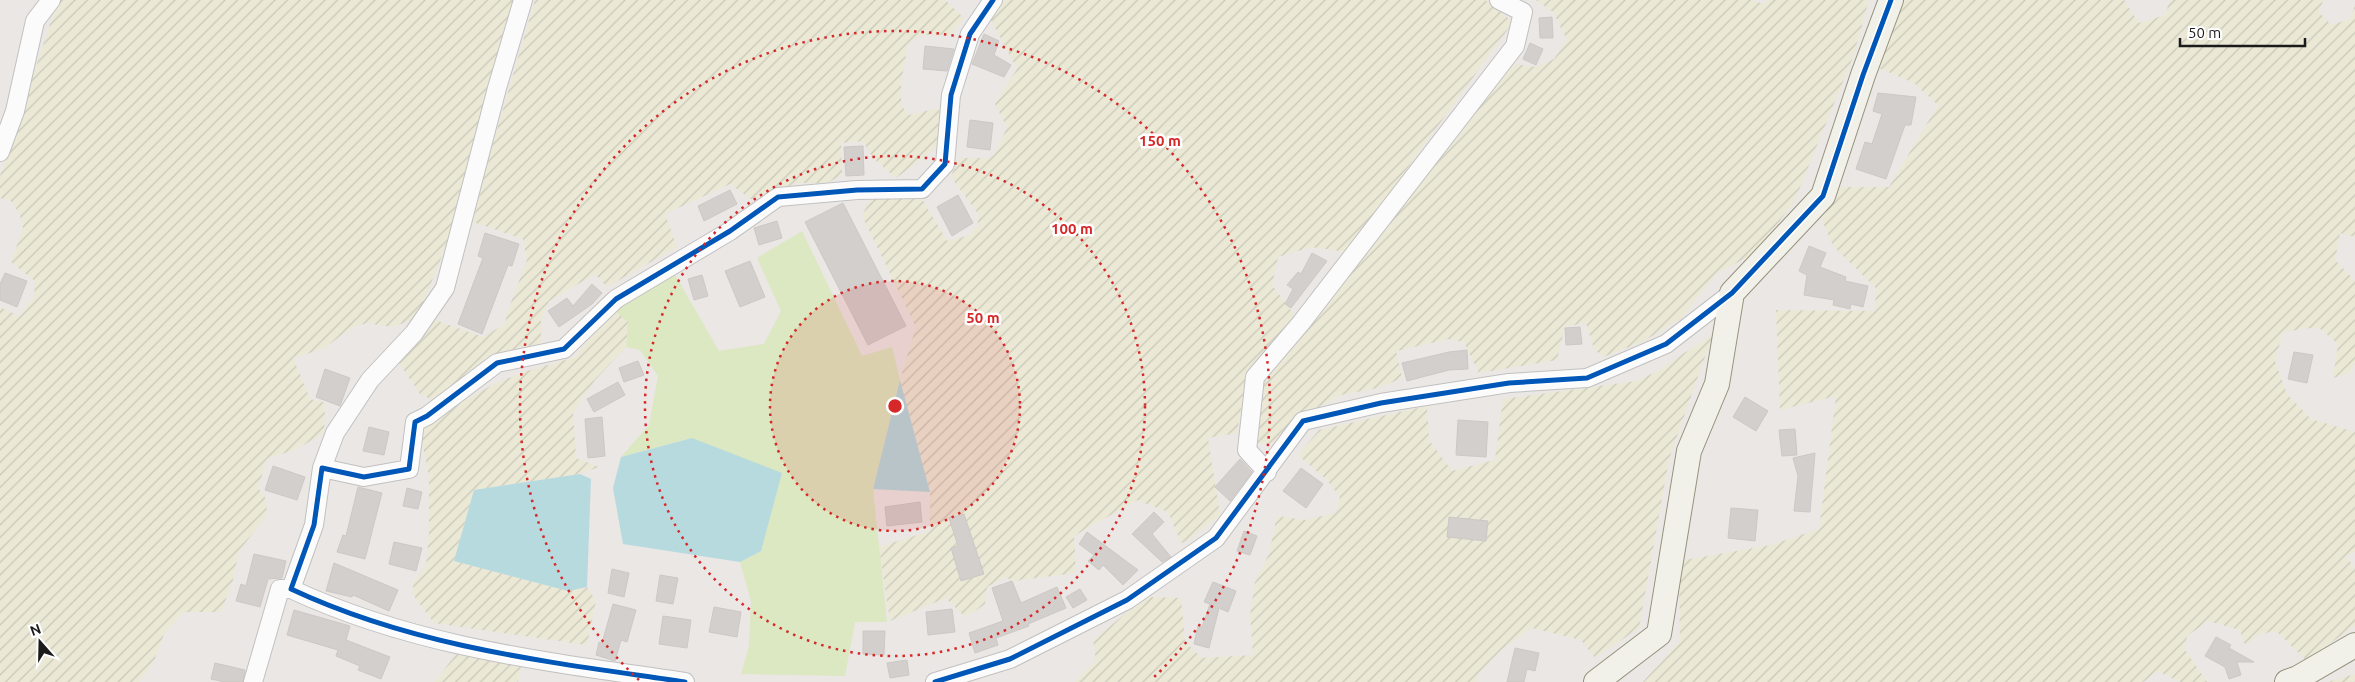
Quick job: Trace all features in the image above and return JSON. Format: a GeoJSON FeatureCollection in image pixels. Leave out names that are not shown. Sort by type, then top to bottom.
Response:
{"type":"FeatureCollection","features":[{"type":"Feature","properties":{"kind":"street"},"geometry":{"type":"LineString","coordinates":[[0,152],[15,111],[36,21],[51,0]]}},
{"type":"Feature","properties":{"kind":"street"},"geometry":{"type":"LineString","coordinates":[[291,589],[314,525],[322,468],[335,433],[370,380],[414,333],[445,288],[497,88],[523,0]]}},
{"type":"Feature","properties":{"kind":"street"},"geometry":{"type":"LineString","coordinates":[[322,468],[364,478],[409,469],[415,422],[427,416],[497,363],[564,349],[616,299],[730,231],[778,197],[857,190],[922,189],[945,164],[951,95],[970,34],[993,0]]}},
{"type":"Feature","properties":{"kind":"street"},"geometry":{"type":"LineString","coordinates":[[1267,472],[1247,450],[1255,377],[1301,323],[1515,46],[1523,12],[1499,0]]}},
{"type":"Feature","properties":{"kind":"street"},"geometry":{"type":"LineString","coordinates":[[935,682],[1010,658],[1127,600],[1216,538],[1267,472],[1303,420],[1381,404],[1509,383],[1587,378],[1666,344],[1732,293],[1823,196],[1863,75],[1891,0]]}},
{"type":"Feature","properties":{"kind":"street"},"geometry":{"type":"LineString","coordinates":[[1596,682],[1658,634],[1688,451],[1717,384],[1732,293]]}},
{"type":"Feature","properties":{"kind":"street"},"geometry":{"type":"LineString","coordinates":[[253,682],[280,589],[291,589],[329,607],[369,621],[469,649],[685,682]]}},
{"type":"Feature","properties":{"kind":"street"},"geometry":{"type":"LineString","coordinates":[[2287,682],[2298,678],[2355,644]]}},
{"type":"Feature","properties":{"kind":"shaded area"},"geometry":{"type":"Polygon","coordinates":[[[58,0],[515,0],[470,172],[440,261],[417,318],[392,327],[367,323],[353,327],[323,349],[293,358],[310,399],[325,403],[324,433],[297,449],[267,459],[258,488],[266,499],[267,515],[239,551],[233,580],[221,612],[183,612],[164,634],[154,661],[139,682],[0,682],[0,307],[19,316],[34,297],[35,281],[11,262],[23,228],[20,215],[11,201],[0,198],[0,176],[58,0]]]}},
{"type":"Feature","properties":{"kind":"shaded area"},"geometry":{"type":"Polygon","coordinates":[[[535,0],[945,0],[964,18],[950,35],[922,35],[908,44],[901,82],[901,105],[909,115],[939,108],[939,146],[896,178],[873,158],[863,141],[841,143],[842,175],[827,183],[796,183],[766,196],[751,199],[730,184],[665,214],[677,247],[607,287],[595,274],[549,301],[541,321],[541,343],[498,353],[437,402],[420,394],[399,363],[435,320],[483,337],[505,324],[507,313],[527,260],[523,239],[473,222],[489,157],[535,0]]]}},
{"type":"Feature","properties":{"kind":"shaded area"},"geometry":{"type":"Polygon","coordinates":[[[994,0],[1485,0],[1513,22],[1347,252],[1311,247],[1278,257],[1272,285],[1298,320],[1247,375],[1237,433],[1208,438],[1220,515],[1187,541],[1181,543],[1168,512],[1137,500],[1074,536],[1076,573],[1012,581],[1006,577],[987,587],[985,604],[971,614],[964,616],[946,598],[890,621],[879,547],[930,531],[930,492],[900,380],[916,327],[862,216],[870,199],[922,199],[947,241],[967,236],[977,227],[979,215],[951,177],[956,162],[962,158],[989,158],[995,154],[1007,127],[995,104],[1017,69],[991,20],[994,0]]]}},
{"type":"Feature","properties":{"kind":"shaded area"},"geometry":{"type":"Polygon","coordinates":[[[1536,0],[1752,0],[1763,4],[1768,0],[1869,0],[1853,57],[1794,202],[1755,253],[1716,274],[1680,319],[1642,342],[1603,357],[1594,349],[1586,323],[1565,326],[1557,360],[1479,373],[1464,342],[1449,339],[1396,351],[1402,378],[1378,388],[1341,395],[1299,418],[1275,443],[1252,443],[1256,395],[1268,372],[1339,290],[1505,63],[1537,67],[1554,59],[1567,40],[1553,12],[1536,0]]]}},
{"type":"Feature","properties":{"kind":"shaded area"},"geometry":{"type":"Polygon","coordinates":[[[1899,0],[2124,0],[2139,23],[2165,15],[2170,0],[2323,0],[2319,12],[2331,25],[2350,19],[2355,5],[2355,237],[2340,233],[2335,260],[2355,281],[2355,362],[2349,373],[2333,378],[2338,344],[2318,327],[2283,332],[2275,361],[2287,394],[2311,419],[2355,432],[2355,552],[2346,556],[2355,569],[2355,626],[2306,660],[2276,631],[2260,634],[2245,645],[2240,630],[2208,621],[2187,636],[2185,650],[2207,682],[2180,682],[2158,671],[2143,682],[1643,682],[1680,641],[1679,561],[1771,545],[1819,529],[1836,396],[1780,410],[1776,310],[1875,311],[1876,288],[1833,246],[1822,220],[1840,187],[1889,187],[1938,105],[1914,83],[1879,68],[1890,21],[1899,0]]]}},
{"type":"Feature","properties":{"kind":"shaded area"},"geometry":{"type":"Polygon","coordinates":[[[614,310],[629,322],[626,347],[595,380],[573,413],[576,458],[599,467],[580,474],[474,490],[454,561],[568,591],[587,587],[596,601],[587,645],[434,623],[414,596],[413,583],[426,565],[429,533],[429,476],[419,427],[494,384],[524,372],[575,357],[614,310]]]}},
{"type":"Feature","properties":{"kind":"shaded area"},"geometry":{"type":"Polygon","coordinates":[[[1713,334],[1669,459],[1639,628],[1595,658],[1581,640],[1532,628],[1502,649],[1477,675],[1478,682],[1075,682],[1096,660],[1093,640],[1146,597],[1181,598],[1185,642],[1202,658],[1253,655],[1250,615],[1255,582],[1269,554],[1277,516],[1306,520],[1335,513],[1340,497],[1326,479],[1298,455],[1319,430],[1427,406],[1429,440],[1452,471],[1495,460],[1503,399],[1636,381],[1654,373],[1713,334]]]}},
{"type":"Feature","properties":{"kind":"shaded area"},"geometry":{"type":"Polygon","coordinates":[[[458,652],[521,666],[518,682],[434,682],[458,652]]]}},
{"type":"Feature","properties":{"kind":"shaded area"},"geometry":{"type":"Polygon","coordinates":[[[2355,674],[2355,682],[2328,682],[2355,674]]]}},
{"type":"Feature","properties":{"kind":"green space"},"geometry":{"type":"Polygon","coordinates":[[[802,231],[862,356],[892,347],[900,380],[873,489],[887,622],[855,622],[845,676],[741,674],[749,646],[751,601],[740,562],[761,551],[692,438],[621,457],[649,425],[658,376],[640,350],[626,347],[628,322],[614,310],[674,273],[719,351],[764,344],[781,311],[757,258],[802,231]]]}},
{"type":"Feature","properties":{"kind":"water"},"geometry":{"type":"Polygon","coordinates":[[[900,380],[930,492],[873,489],[900,380]]]}},
{"type":"Feature","properties":{"kind":"water"},"geometry":{"type":"Polygon","coordinates":[[[692,438],[782,473],[761,551],[740,562],[623,544],[613,488],[621,457],[692,438]]]}},
{"type":"Feature","properties":{"kind":"water"},"geometry":{"type":"Polygon","coordinates":[[[580,474],[591,479],[587,587],[568,591],[454,561],[474,490],[580,474]]]}},
{"type":"Feature","properties":{"kind":"building"},"geometry":{"type":"Polygon","coordinates":[[[1552,17],[1553,38],[1540,38],[1539,18],[1552,17]]]}},
{"type":"Feature","properties":{"kind":"building"},"geometry":{"type":"Polygon","coordinates":[[[984,34],[999,41],[994,55],[1011,65],[1004,77],[972,64],[984,34]]]}},
{"type":"Feature","properties":{"kind":"building"},"geometry":{"type":"Polygon","coordinates":[[[1530,43],[1543,49],[1536,65],[1523,59],[1530,43]]]}},
{"type":"Feature","properties":{"kind":"building"},"geometry":{"type":"Polygon","coordinates":[[[925,46],[954,49],[947,71],[923,69],[925,46]]]}},
{"type":"Feature","properties":{"kind":"building"},"geometry":{"type":"Polygon","coordinates":[[[1878,93],[1916,97],[1911,125],[1905,125],[1886,179],[1856,169],[1865,142],[1872,144],[1882,114],[1873,111],[1878,93]]]}},
{"type":"Feature","properties":{"kind":"building"},"geometry":{"type":"Polygon","coordinates":[[[970,120],[993,123],[990,150],[967,147],[970,120]]]}},
{"type":"Feature","properties":{"kind":"building"},"geometry":{"type":"Polygon","coordinates":[[[863,146],[864,175],[846,176],[844,147],[863,146]]]}},
{"type":"Feature","properties":{"kind":"building"},"geometry":{"type":"Polygon","coordinates":[[[730,190],[737,204],[704,221],[698,206],[730,190]]]}},
{"type":"Feature","properties":{"kind":"building"},"geometry":{"type":"Polygon","coordinates":[[[958,195],[973,223],[952,236],[937,207],[958,195]]]}},
{"type":"Feature","properties":{"kind":"building"},"geometry":{"type":"Polygon","coordinates":[[[843,203],[906,326],[868,345],[805,222],[843,203]]]}},
{"type":"Feature","properties":{"kind":"building"},"geometry":{"type":"Polygon","coordinates":[[[777,221],[782,238],[759,245],[754,228],[777,221]]]}},
{"type":"Feature","properties":{"kind":"building"},"geometry":{"type":"Polygon","coordinates":[[[485,233],[519,244],[512,266],[508,265],[482,334],[458,324],[483,258],[478,256],[485,233]]]}},
{"type":"Feature","properties":{"kind":"building"},"geometry":{"type":"Polygon","coordinates":[[[1809,246],[1826,253],[1820,267],[1846,277],[1845,281],[1868,286],[1863,307],[1851,304],[1850,309],[1833,305],[1834,300],[1804,295],[1807,275],[1799,271],[1809,246]]]}},
{"type":"Feature","properties":{"kind":"building"},"geometry":{"type":"Polygon","coordinates":[[[1312,253],[1327,261],[1291,308],[1285,304],[1293,289],[1287,285],[1298,272],[1301,274],[1312,253]]]}},
{"type":"Feature","properties":{"kind":"building"},"geometry":{"type":"Polygon","coordinates":[[[750,261],[765,297],[740,307],[725,271],[750,261]]]}},
{"type":"Feature","properties":{"kind":"building"},"geometry":{"type":"Polygon","coordinates":[[[5,273],[27,281],[17,307],[0,300],[0,284],[5,273]]]}},
{"type":"Feature","properties":{"kind":"building"},"geometry":{"type":"Polygon","coordinates":[[[702,275],[708,296],[694,300],[688,279],[702,275]]]}},
{"type":"Feature","properties":{"kind":"building"},"geometry":{"type":"Polygon","coordinates":[[[592,284],[602,293],[592,304],[559,327],[548,311],[567,298],[573,306],[592,284]]]}},
{"type":"Feature","properties":{"kind":"building"},"geometry":{"type":"Polygon","coordinates":[[[1580,327],[1582,344],[1566,345],[1565,328],[1580,327]]]}},
{"type":"Feature","properties":{"kind":"building"},"geometry":{"type":"Polygon","coordinates":[[[1467,350],[1468,369],[1449,370],[1407,381],[1402,363],[1449,352],[1467,350]]]}},
{"type":"Feature","properties":{"kind":"building"},"geometry":{"type":"Polygon","coordinates":[[[2294,352],[2313,355],[2307,383],[2288,379],[2294,352]]]}},
{"type":"Feature","properties":{"kind":"building"},"geometry":{"type":"Polygon","coordinates":[[[638,361],[644,375],[624,382],[619,368],[638,361]]]}},
{"type":"Feature","properties":{"kind":"building"},"geometry":{"type":"Polygon","coordinates":[[[325,369],[350,378],[340,406],[316,397],[325,369]]]}},
{"type":"Feature","properties":{"kind":"building"},"geometry":{"type":"Polygon","coordinates":[[[618,382],[625,395],[594,412],[587,399],[618,382]]]}},
{"type":"Feature","properties":{"kind":"building"},"geometry":{"type":"Polygon","coordinates":[[[1745,397],[1768,411],[1756,431],[1733,417],[1745,397]]]}},
{"type":"Feature","properties":{"kind":"building"},"geometry":{"type":"Polygon","coordinates":[[[602,417],[605,456],[588,458],[585,419],[602,417]]]}},
{"type":"Feature","properties":{"kind":"building"},"geometry":{"type":"Polygon","coordinates":[[[1458,420],[1488,422],[1486,457],[1456,455],[1458,420]]]}},
{"type":"Feature","properties":{"kind":"building"},"geometry":{"type":"Polygon","coordinates":[[[369,427],[389,432],[384,455],[363,451],[369,427]]]}},
{"type":"Feature","properties":{"kind":"building"},"geometry":{"type":"Polygon","coordinates":[[[1795,429],[1797,455],[1782,456],[1779,430],[1795,429]]]}},
{"type":"Feature","properties":{"kind":"building"},"geometry":{"type":"Polygon","coordinates":[[[1815,453],[1810,512],[1794,511],[1798,476],[1793,458],[1815,453]]]}},
{"type":"Feature","properties":{"kind":"building"},"geometry":{"type":"Polygon","coordinates":[[[1240,459],[1252,472],[1230,501],[1215,487],[1240,459]]]}},
{"type":"Feature","properties":{"kind":"building"},"geometry":{"type":"Polygon","coordinates":[[[273,466],[305,477],[297,500],[265,490],[273,466]]]}},
{"type":"Feature","properties":{"kind":"building"},"geometry":{"type":"Polygon","coordinates":[[[1301,468],[1323,484],[1306,508],[1283,491],[1301,468]]]}},
{"type":"Feature","properties":{"kind":"building"},"geometry":{"type":"Polygon","coordinates":[[[358,487],[382,493],[365,559],[337,552],[343,535],[346,536],[358,487]]]}},
{"type":"Feature","properties":{"kind":"building"},"geometry":{"type":"Polygon","coordinates":[[[407,488],[422,492],[418,509],[403,506],[407,488]]]}},
{"type":"Feature","properties":{"kind":"building"},"geometry":{"type":"Polygon","coordinates":[[[920,502],[922,522],[887,526],[885,507],[920,502]]]}},
{"type":"Feature","properties":{"kind":"building"},"geometry":{"type":"Polygon","coordinates":[[[1731,508],[1758,510],[1755,541],[1728,538],[1731,508]]]}},
{"type":"Feature","properties":{"kind":"building"},"geometry":{"type":"Polygon","coordinates":[[[1154,512],[1164,522],[1152,534],[1171,557],[1162,562],[1132,534],[1154,512]]]}},
{"type":"Feature","properties":{"kind":"building"},"geometry":{"type":"Polygon","coordinates":[[[964,514],[984,574],[961,581],[951,548],[958,546],[949,518],[964,514]]]}},
{"type":"Feature","properties":{"kind":"building"},"geometry":{"type":"Polygon","coordinates":[[[1449,517],[1488,521],[1486,541],[1447,537],[1449,517]]]}},
{"type":"Feature","properties":{"kind":"building"},"geometry":{"type":"Polygon","coordinates":[[[1244,531],[1257,536],[1250,555],[1237,551],[1244,531]]]}},
{"type":"Feature","properties":{"kind":"building"},"geometry":{"type":"Polygon","coordinates":[[[1087,532],[1138,570],[1123,585],[1103,565],[1099,570],[1088,561],[1094,555],[1079,544],[1087,532]]]}},
{"type":"Feature","properties":{"kind":"building"},"geometry":{"type":"Polygon","coordinates":[[[394,542],[422,548],[416,571],[389,564],[394,542]]]}},
{"type":"Feature","properties":{"kind":"building"},"geometry":{"type":"Polygon","coordinates":[[[254,554],[286,561],[282,578],[268,579],[260,607],[236,601],[241,584],[246,586],[254,554]]]}},
{"type":"Feature","properties":{"kind":"building"},"geometry":{"type":"Polygon","coordinates":[[[334,563],[398,590],[389,611],[353,595],[352,597],[326,591],[334,563]]]}},
{"type":"Feature","properties":{"kind":"building"},"geometry":{"type":"Polygon","coordinates":[[[612,569],[629,573],[624,597],[608,593],[612,569]]]}},
{"type":"Feature","properties":{"kind":"building"},"geometry":{"type":"Polygon","coordinates":[[[660,575],[678,578],[673,604],[656,601],[660,575]]]}},
{"type":"Feature","properties":{"kind":"building"},"geometry":{"type":"Polygon","coordinates":[[[1012,581],[1021,603],[1057,587],[1066,608],[1028,624],[1029,626],[996,638],[998,645],[975,653],[969,633],[1003,621],[992,588],[1012,581]]]}},
{"type":"Feature","properties":{"kind":"building"},"geometry":{"type":"Polygon","coordinates":[[[1213,582],[1236,591],[1228,612],[1219,608],[1209,648],[1194,644],[1198,626],[1202,627],[1210,604],[1204,602],[1213,582]]]}},
{"type":"Feature","properties":{"kind":"building"},"geometry":{"type":"Polygon","coordinates":[[[1080,589],[1087,600],[1073,608],[1066,597],[1080,589]]]}},
{"type":"Feature","properties":{"kind":"building"},"geometry":{"type":"Polygon","coordinates":[[[613,604],[636,610],[627,642],[621,640],[615,661],[596,655],[599,642],[602,643],[613,604]]]}},
{"type":"Feature","properties":{"kind":"building"},"geometry":{"type":"Polygon","coordinates":[[[714,607],[741,612],[737,637],[709,632],[714,607]]]}},
{"type":"Feature","properties":{"kind":"building"},"geometry":{"type":"Polygon","coordinates":[[[952,609],[955,632],[928,635],[926,612],[952,609]]]}},
{"type":"Feature","properties":{"kind":"building"},"geometry":{"type":"Polygon","coordinates":[[[294,610],[350,626],[346,640],[390,657],[381,679],[358,670],[360,666],[336,656],[338,650],[287,635],[294,610]]]}},
{"type":"Feature","properties":{"kind":"building"},"geometry":{"type":"Polygon","coordinates":[[[663,616],[691,620],[687,648],[659,644],[663,616]]]}},
{"type":"Feature","properties":{"kind":"building"},"geometry":{"type":"Polygon","coordinates":[[[863,631],[885,631],[884,655],[863,654],[863,631]]]}},
{"type":"Feature","properties":{"kind":"building"},"geometry":{"type":"Polygon","coordinates":[[[2216,637],[2231,645],[2229,648],[2254,662],[2237,662],[2241,675],[2229,679],[2225,667],[2205,656],[2216,637]]]}},
{"type":"Feature","properties":{"kind":"building"},"geometry":{"type":"Polygon","coordinates":[[[1515,648],[1539,653],[1535,671],[1527,669],[1524,682],[1507,682],[1515,648]]]}},
{"type":"Feature","properties":{"kind":"building"},"geometry":{"type":"Polygon","coordinates":[[[907,660],[909,675],[890,678],[887,663],[907,660]]]}},
{"type":"Feature","properties":{"kind":"building"},"geometry":{"type":"Polygon","coordinates":[[[215,663],[245,670],[243,682],[225,682],[211,679],[215,663]]]}},
{"type":"Feature","properties":{"kind":"cycle path"},"geometry":{"type":"LineString","coordinates":[[685,682],[534,659],[435,639],[387,626],[291,589],[314,525],[322,468],[364,477],[409,469],[415,422],[427,416],[497,363],[564,349],[616,299],[730,231],[778,197],[857,190],[922,189],[945,164],[951,95],[970,34],[993,0]]}},
{"type":"Feature","properties":{"kind":"cycle path"},"geometry":{"type":"LineString","coordinates":[[935,682],[1010,659],[1127,600],[1216,538],[1303,421],[1381,403],[1509,383],[1587,378],[1666,344],[1732,293],[1823,196],[1863,75],[1891,0]]}}]}
